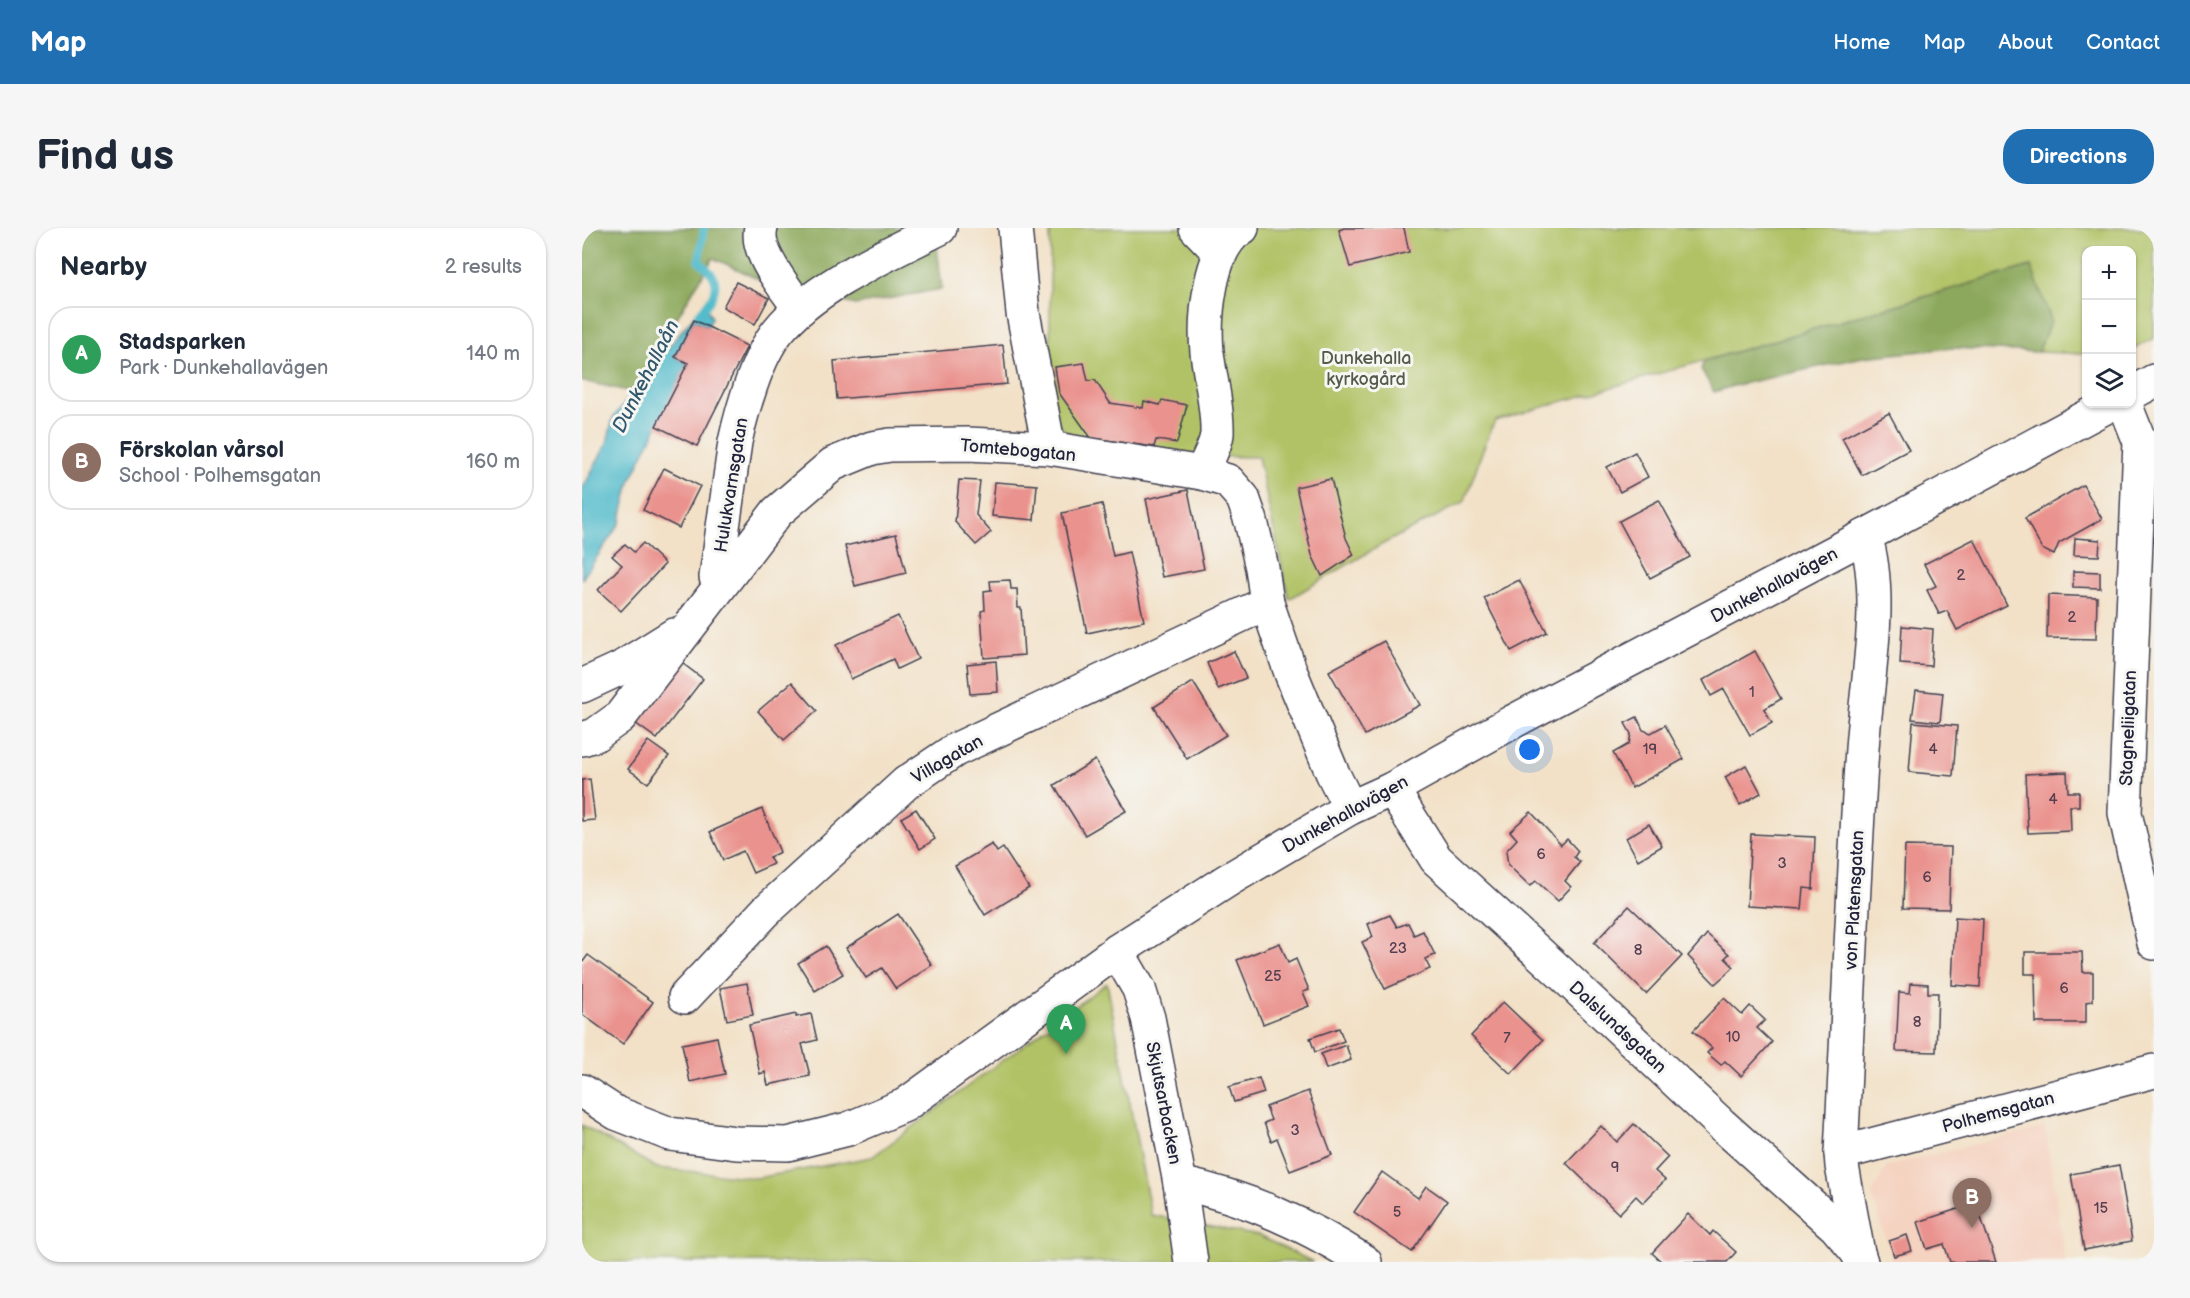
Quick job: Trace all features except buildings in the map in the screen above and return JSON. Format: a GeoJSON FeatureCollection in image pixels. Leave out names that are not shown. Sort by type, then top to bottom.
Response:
{"type":"FeatureCollection","features":[{"type":"Feature","properties":{"kind":"street"},"geometry":{"type":"LineString","coordinates":[[761,228],[759,235],[770,266],[800,309]]}},
{"type":"Feature","properties":{"kind":"street","name":"Hulukvarnsgatan"},"geometry":{"type":"LineString","coordinates":[[719,587],[716,577],[739,421],[762,356],[777,331],[800,309],[844,278],[940,228]]}},
{"type":"Feature","properties":{"kind":"street"},"geometry":{"type":"LineString","coordinates":[[1015,228],[1023,313],[1049,448]]}},
{"type":"Feature","properties":{"kind":"street"},"geometry":{"type":"LineString","coordinates":[[1196,228],[1220,253]]}},
{"type":"Feature","properties":{"kind":"street"},"geometry":{"type":"LineString","coordinates":[[1202,473],[1217,437],[1207,350],[1209,290],[1220,253],[1242,228]]}},
{"type":"Feature","properties":{"kind":"street"},"geometry":{"type":"LineString","coordinates":[[2136,391],[2154,381]]}},
{"type":"Feature","properties":{"kind":"street","name":"Dunkehallavägen"},"geometry":{"type":"LineString","coordinates":[[582,1091],[616,1113],[669,1134],[735,1143],[788,1144],[848,1129],[905,1105],[1117,951],[1228,880],[1350,808],[1392,789],[1514,721],[2104,408]]}},
{"type":"Feature","properties":{"kind":"street","name":"Stagneliigatan"},"geometry":{"type":"LineString","coordinates":[[2127,408],[2140,442],[2125,813],[2154,944]]}},
{"type":"Feature","properties":{"kind":"street","name":"Tomtebogatan"},"geometry":{"type":"LineString","coordinates":[[582,739],[595,735],[620,717],[777,512],[833,464],[872,448],[890,445],[967,444],[1049,448],[1202,473],[1228,481],[1243,498],[1262,568],[1267,603],[1291,673],[1332,772],[1350,808]]}},
{"type":"Feature","properties":{"kind":"street","name":"von Platensgatan"},"geometry":{"type":"LineString","coordinates":[[1859,1258],[1841,1153],[1862,748],[1874,606],[1872,558],[1865,536]]}},
{"type":"Feature","properties":{"kind":"street","name":"Villagatan"},"geometry":{"type":"LineString","coordinates":[[685,997],[766,911],[906,783],[955,750],[1267,603]]}},
{"type":"Feature","properties":{"kind":"street"},"geometry":{"type":"LineString","coordinates":[[582,686],[651,650],[695,620]]}},
{"type":"Feature","properties":{"kind":"street","name":"Dalslundsgatan"},"geometry":{"type":"LineString","coordinates":[[1392,789],[1436,859],[1721,1124],[1836,1227],[1859,1258]]}},
{"type":"Feature","properties":{"kind":"street","name":"Skjutsarbacken"},"geometry":{"type":"LineString","coordinates":[[1117,951],[1139,989],[1148,1018],[1179,1183],[1191,1262]]}},
{"type":"Feature","properties":{"kind":"street","name":"Polhemsgatan"},"geometry":{"type":"LineString","coordinates":[[1841,1153],[2154,1071]]}},
{"type":"Feature","properties":{"kind":"street"},"geometry":{"type":"LineString","coordinates":[[1179,1183],[1266,1208],[1337,1244],[1365,1262]]}},
{"type":"Feature","properties":{"kind":"shaded area"},"geometry":{"type":"Polygon","coordinates":[[[2045,1127],[2066,1262],[1893,1262],[1872,1194],[1887,1166],[2045,1127]]]}},
{"type":"Feature","properties":{"kind":"green space"},"geometry":{"type":"Polygon","coordinates":[[[582,228],[935,228],[942,289],[855,305],[763,281],[713,258],[632,392],[582,381],[582,228]]]}},
{"type":"Feature","properties":{"kind":"green space","name":"Dunkehalla kyrkogård"},"geometry":{"type":"Polygon","coordinates":[[[1050,228],[2154,228],[2154,338],[2136,348],[2136,246],[2082,246],[2082,354],[2038,352],[2051,320],[2031,266],[1495,421],[1464,502],[1381,545],[1289,599],[1258,457],[1195,456],[1096,447],[1065,431],[1055,419],[1050,402],[1050,228]]]}},
{"type":"Feature","properties":{"kind":"green space"},"geometry":{"type":"Polygon","coordinates":[[[2031,266],[2051,320],[2038,352],[1952,348],[1863,357],[1714,392],[1701,369],[1704,361],[2031,266]]]}},
{"type":"Feature","properties":{"kind":"green space"},"geometry":{"type":"Polygon","coordinates":[[[1107,983],[1151,1215],[1259,1236],[1313,1262],[582,1262],[582,1125],[657,1168],[757,1178],[872,1157],[1107,983]]]}},
{"type":"Feature","properties":{"kind":"water"},"geometry":{"type":"Polygon","coordinates":[[[706,307],[712,318],[708,326],[694,320],[675,357],[688,363],[630,482],[620,523],[582,579],[582,490],[607,443],[613,418],[683,329],[700,309],[706,307]]]}},
{"type":"Feature","properties":{"kind":"waterway","name":"Dunkehallaån"},"geometry":{"type":"LineString","coordinates":[[698,315],[709,302],[715,287],[712,274],[699,261],[704,228]]}},
{"type":"Feature","properties":{"kind":"place","name":"Stadsparken"},"geometry":{"type":"Point","coordinates":[1066,1054]}},
{"type":"Feature","properties":{"kind":"place","name":"Förskolan vårsol"},"geometry":{"type":"Point","coordinates":[1972,1228]}}]}
